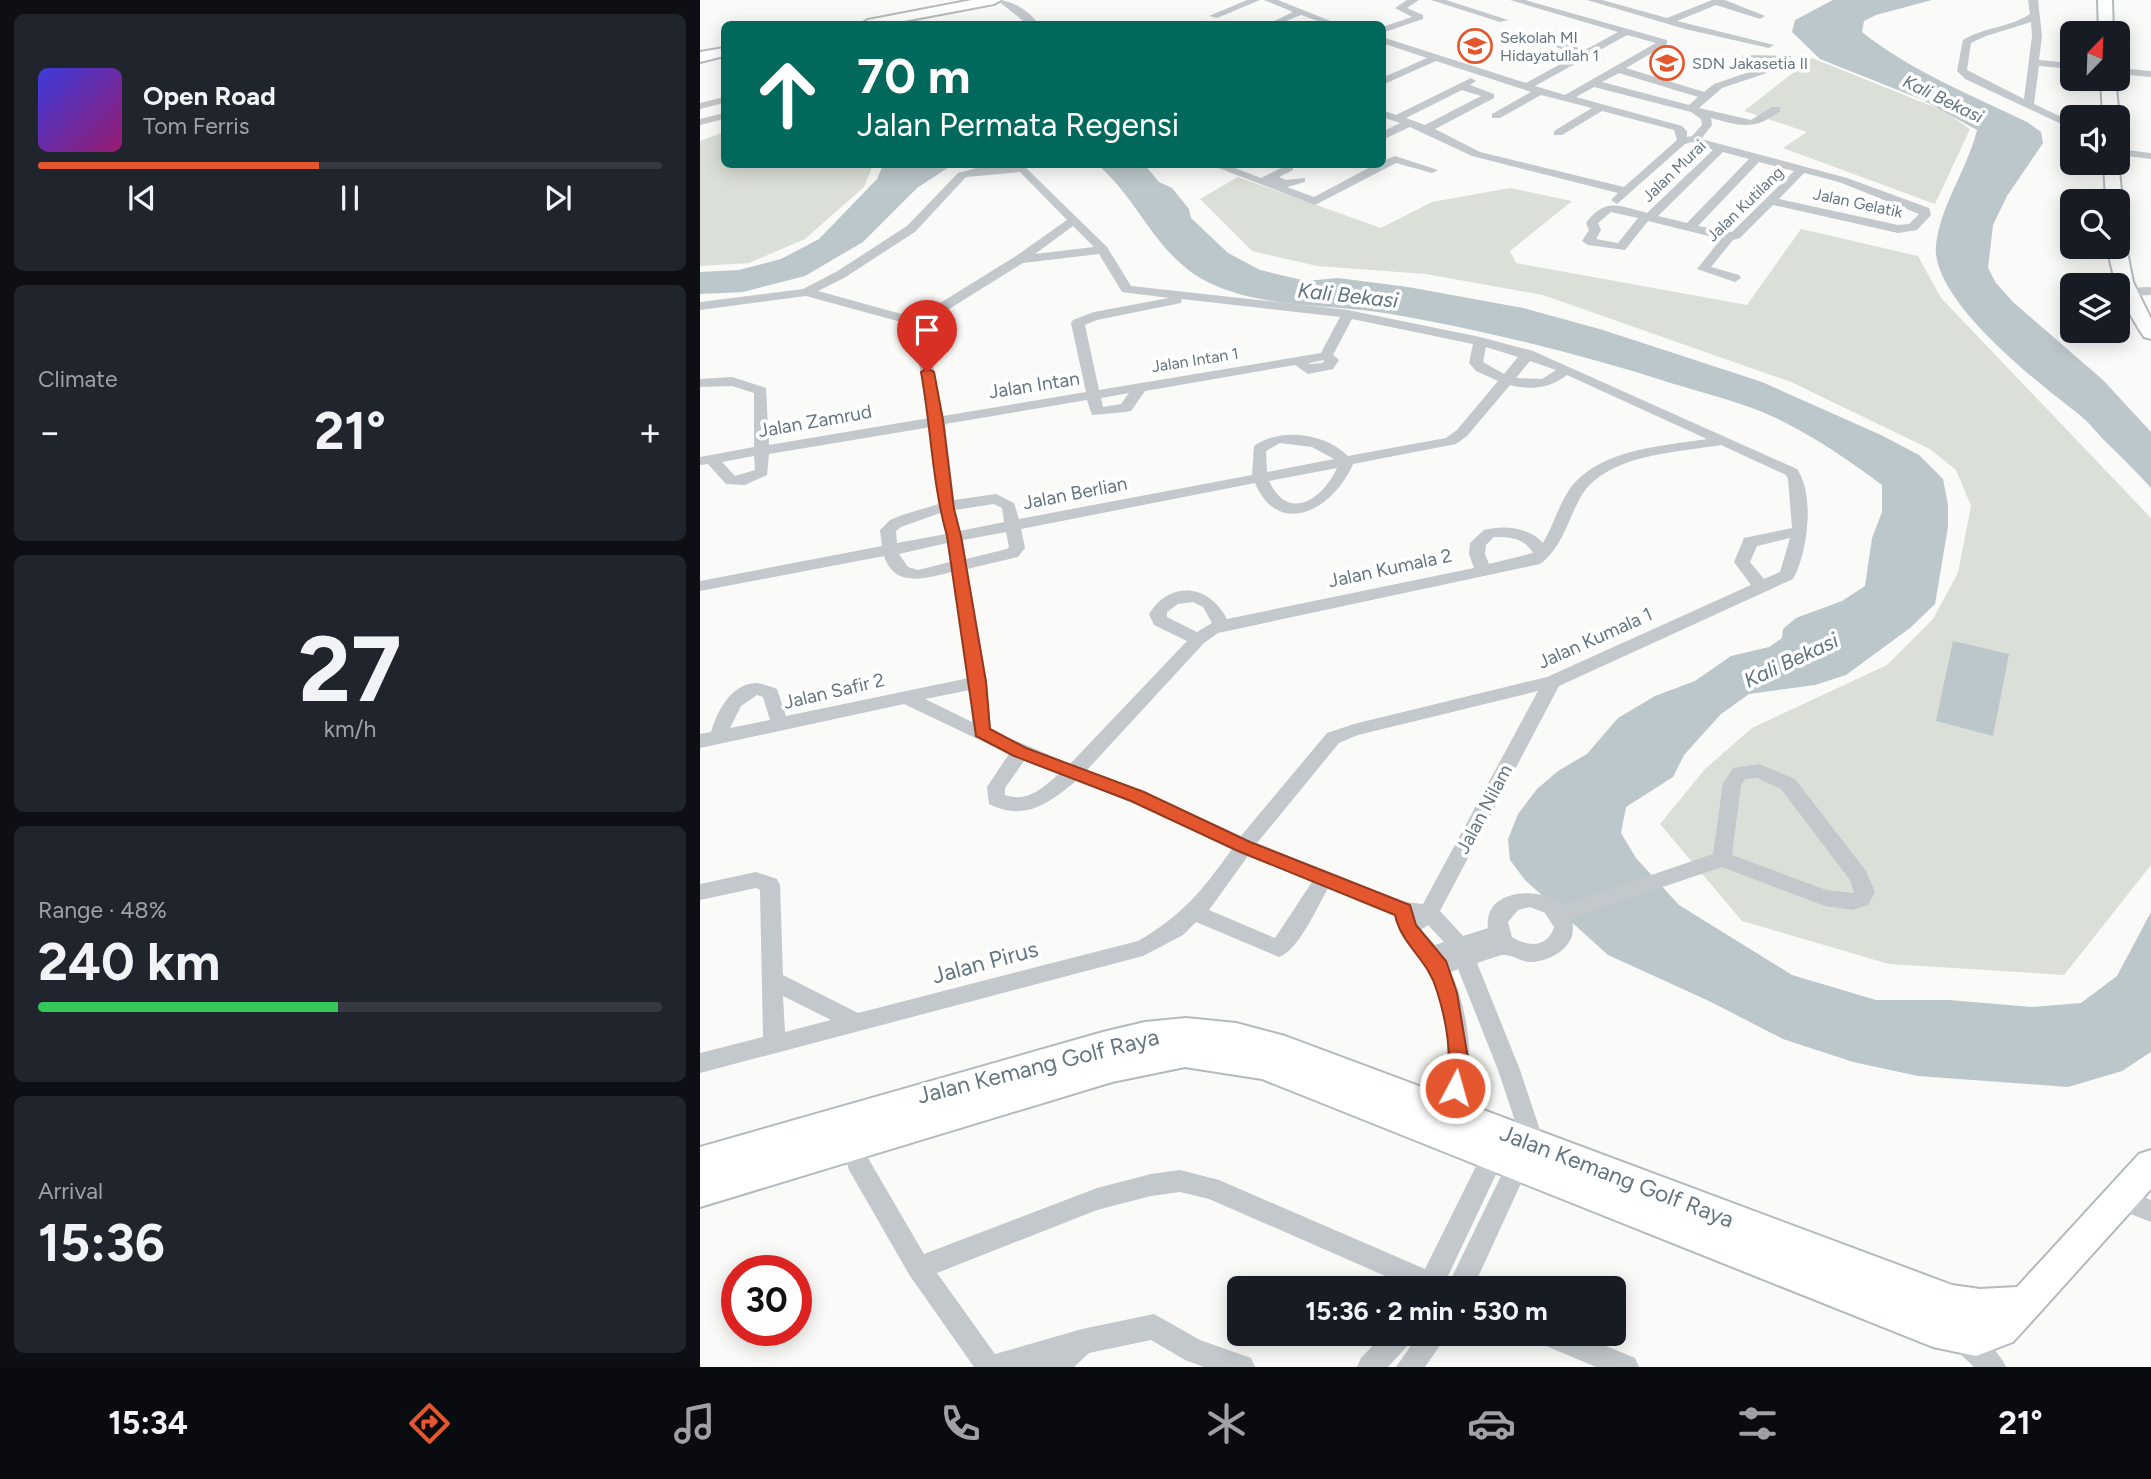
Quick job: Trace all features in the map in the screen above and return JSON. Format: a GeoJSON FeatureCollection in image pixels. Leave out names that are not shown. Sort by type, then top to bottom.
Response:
{"type":"FeatureCollection","features":[{"type":"Feature","properties":{"kind":"main road"},"geometry":{"type":"LineString","coordinates":[[884,21],[994,0]]}},
{"type":"Feature","properties":{"kind":"main road"},"geometry":{"type":"LineString","coordinates":[[700,57],[721,53]]}},
{"type":"Feature","properties":{"kind":"street"},"geometry":{"type":"LineString","coordinates":[[1002,0],[1031,20],[1028,21]]}},
{"type":"Feature","properties":{"kind":"street"},"geometry":{"type":"LineString","coordinates":[[1214,16],[1255,0]]}},
{"type":"Feature","properties":{"kind":"street"},"geometry":{"type":"LineString","coordinates":[[1269,0],[1324,21]]}},
{"type":"Feature","properties":{"kind":"street"},"geometry":{"type":"LineString","coordinates":[[1386,29],[1420,18],[1399,8],[1414,0]]}},
{"type":"Feature","properties":{"kind":"street"},"geometry":{"type":"LineString","coordinates":[[1436,0],[1503,20]]}},
{"type":"Feature","properties":{"kind":"street"},"geometry":{"type":"LineString","coordinates":[[1515,0],[1664,42]]}},
{"type":"Feature","properties":{"kind":"street"},"geometry":{"type":"LineString","coordinates":[[1592,0],[1669,21],[1685,30],[1764,47]]}},
{"type":"Feature","properties":{"kind":"street"},"geometry":{"type":"LineString","coordinates":[[1627,9],[1646,0]]}},
{"type":"Feature","properties":{"kind":"street"},"geometry":{"type":"LineString","coordinates":[[2030,100],[2037,36],[2033,0]]}},
{"type":"Feature","properties":{"kind":"street"},"geometry":{"type":"LineString","coordinates":[[2105,0],[2106,21]]}},
{"type":"Feature","properties":{"kind":"street"},"geometry":{"type":"LineString","coordinates":[[1669,21],[1718,1],[1760,16]]}},
{"type":"Feature","properties":{"kind":"street"},"geometry":{"type":"LineString","coordinates":[[1279,21],[1299,13]]}},
{"type":"Feature","properties":{"kind":"street"},"geometry":{"type":"LineString","coordinates":[[2035,15],[2023,25],[1974,37],[1966,42],[1962,71],[1995,91],[2030,100],[2060,118]]}},
{"type":"Feature","properties":{"kind":"street"},"geometry":{"type":"LineString","coordinates":[[1565,99],[1685,30]]}},
{"type":"Feature","properties":{"kind":"street"},"geometry":{"type":"LineString","coordinates":[[1526,87],[1627,32]]}},
{"type":"Feature","properties":{"kind":"street"},"geometry":{"type":"LineString","coordinates":[[1999,32],[2037,36]]}},
{"type":"Feature","properties":{"kind":"street"},"geometry":{"type":"LineString","coordinates":[[1513,35],[1553,43],[1588,55]]}},
{"type":"Feature","properties":{"kind":"street"},"geometry":{"type":"LineString","coordinates":[[1386,41],[1539,92],[1678,128],[1688,140],[1803,168]]}},
{"type":"Feature","properties":{"kind":"street"},"geometry":{"type":"LineString","coordinates":[[1386,51],[1400,46]]}},
{"type":"Feature","properties":{"kind":"street"},"geometry":{"type":"LineString","coordinates":[[1386,79],[1436,57]]}},
{"type":"Feature","properties":{"kind":"street"},"geometry":{"type":"LineString","coordinates":[[1692,108],[1705,96],[1731,80],[1763,71],[1745,60],[1748,57],[1787,58]]}},
{"type":"Feature","properties":{"kind":"street"},"geometry":{"type":"LineString","coordinates":[[2034,62],[2060,65]]}},
{"type":"Feature","properties":{"kind":"street"},"geometry":{"type":"LineString","coordinates":[[1618,69],[1705,96]]}},
{"type":"Feature","properties":{"kind":"street"},"geometry":{"type":"LineString","coordinates":[[2130,72],[2151,74]]}},
{"type":"Feature","properties":{"kind":"street"},"geometry":{"type":"LineString","coordinates":[[1386,134],[1401,121],[1487,73]]}},
{"type":"Feature","properties":{"kind":"street"},"geometry":{"type":"LineString","coordinates":[[1593,83],[1679,107],[1754,123],[1776,109]]}},
{"type":"Feature","properties":{"kind":"street"},"geometry":{"type":"LineString","coordinates":[[1429,136],[1490,96],[1462,86]]}},
{"type":"Feature","properties":{"kind":"street"},"geometry":{"type":"LineString","coordinates":[[1496,116],[1539,92]]}},
{"type":"Feature","properties":{"kind":"street"},"geometry":{"type":"LineString","coordinates":[[700,106],[721,101]]}},
{"type":"Feature","properties":{"kind":"street"},"geometry":{"type":"LineString","coordinates":[[1692,108],[1706,118],[1707,125],[1624,191],[1611,208],[1729,237]]}},
{"type":"Feature","properties":{"kind":"street"},"geometry":{"type":"LineString","coordinates":[[1558,132],[1598,109]]}},
{"type":"Feature","properties":{"kind":"street"},"geometry":{"type":"LineString","coordinates":[[1386,115],[1429,136],[1476,154],[1624,191]]}},
{"type":"Feature","properties":{"kind":"street"},"geometry":{"type":"LineString","coordinates":[[700,122],[721,117]]}},
{"type":"Feature","properties":{"kind":"street","name":"Jalan Murai"},"geometry":{"type":"LineString","coordinates":[[1611,208],[1603,210],[1592,223],[1595,230],[1588,242],[1621,247],[1647,217],[1721,148]]}},
{"type":"Feature","properties":{"kind":"street"},"geometry":{"type":"LineString","coordinates":[[2130,153],[2151,156]]}},
{"type":"Feature","properties":{"kind":"street"},"geometry":{"type":"LineString","coordinates":[[1690,227],[1757,157]]}},
{"type":"Feature","properties":{"kind":"street"},"geometry":{"type":"LineString","coordinates":[[1386,164],[1395,159],[1432,170]]}},
{"type":"Feature","properties":{"kind":"street"},"geometry":{"type":"LineString","coordinates":[[700,306],[806,292],[840,275],[911,229],[956,179],[968,173],[1026,168],[1103,250],[1127,289],[1124,312]]}},
{"type":"Feature","properties":{"kind":"street"},"geometry":{"type":"LineString","coordinates":[[1226,168],[1282,186],[1315,201],[1378,168]]}},
{"type":"Feature","properties":{"kind":"street"},"geometry":{"type":"LineString","coordinates":[[1265,180],[1287,168]]}},
{"type":"Feature","properties":{"kind":"street","name":"Jalan Kutilang"},"geometry":{"type":"LineString","coordinates":[[1735,278],[1703,269],[1729,237],[1736,235],[1803,168]]}},
{"type":"Feature","properties":{"kind":"street","name":"Jalan Gelatik"},"geometry":{"type":"LineString","coordinates":[[1772,201],[1898,229],[1908,229],[1925,215],[1922,208],[1803,168]]}},
{"type":"Feature","properties":{"kind":"street"},"geometry":{"type":"LineString","coordinates":[[1282,186],[1301,180]]}},
{"type":"Feature","properties":{"kind":"street"},"geometry":{"type":"LineString","coordinates":[[806,292],[918,323],[1020,259],[1074,220]]}},
{"type":"Feature","properties":{"kind":"street"},"geometry":{"type":"LineString","coordinates":[[1020,259],[1103,250]]}},
{"type":"Feature","properties":{"kind":"street"},"geometry":{"type":"LineString","coordinates":[[1127,289],[1348,314],[1480,341],[1528,354],[1566,369],[1724,440]]}},
{"type":"Feature","properties":{"kind":"street"},"geometry":{"type":"LineString","coordinates":[[2130,292],[2151,291]]}},
{"type":"Feature","properties":{"kind":"street"},"geometry":{"type":"LineString","coordinates":[[1095,394],[1078,323],[1094,316],[1124,312],[1189,296]]}},
{"type":"Feature","properties":{"kind":"street"},"geometry":{"type":"LineString","coordinates":[[2130,299],[2151,333]]}},
{"type":"Feature","properties":{"kind":"street","name":"Jalan Intan 1"},"geometry":{"type":"LineString","coordinates":[[1095,394],[1096,412],[1101,413],[1127,407],[1141,386],[1326,356],[1348,314]]}},
{"type":"Feature","properties":{"kind":"street"},"geometry":{"type":"LineString","coordinates":[[918,323],[937,420],[947,509],[954,536],[978,682],[982,732]]}},
{"type":"Feature","properties":{"kind":"street"},"geometry":{"type":"LineString","coordinates":[[1480,341],[1476,363],[1507,380],[1544,383],[1566,369]]}},
{"type":"Feature","properties":{"kind":"street"},"geometry":{"type":"LineString","coordinates":[[1507,380],[1528,354]]}},
{"type":"Feature","properties":{"kind":"street","name":"Jalan Berlian"},"geometry":{"type":"LineString","coordinates":[[700,586],[1013,524],[1346,463],[1457,438],[1507,380]]}},
{"type":"Feature","properties":{"kind":"street"},"geometry":{"type":"LineString","coordinates":[[700,383],[735,381],[761,391],[764,469],[740,481],[728,480],[706,460]]}},
{"type":"Feature","properties":{"kind":"street","name":"Jalan Intan"},"geometry":{"type":"LineString","coordinates":[[937,420],[1095,394]]}},
{"type":"Feature","properties":{"kind":"street","name":"Jalan Zamrud"},"geometry":{"type":"LineString","coordinates":[[706,460],[937,420]]}},
{"type":"Feature","properties":{"kind":"street"},"geometry":{"type":"LineString","coordinates":[[1280,439],[1296,439],[1323,445],[1338,452],[1346,463],[1342,477],[1331,492],[1305,508],[1291,509],[1279,505],[1270,496],[1260,477],[1259,449],[1280,439]]}},
{"type":"Feature","properties":{"kind":"street"},"geometry":{"type":"LineString","coordinates":[[1542,556],[1551,545],[1563,514],[1579,487],[1597,473],[1622,461],[1724,440]]}},
{"type":"Feature","properties":{"kind":"street","name":"Jalan Kumala 1"},"geometry":{"type":"LineString","coordinates":[[1244,846],[1333,738],[1354,730],[1552,682],[1788,573],[1800,531],[1796,479],[1792,472],[1724,440]]}},
{"type":"Feature","properties":{"kind":"street"},"geometry":{"type":"LineString","coordinates":[[989,499],[1001,500],[1009,506],[1017,548],[1012,553],[918,575],[903,573],[894,565],[888,530],[893,524],[915,514],[947,509],[989,499]]}},
{"type":"Feature","properties":{"kind":"street"},"geometry":{"type":"LineString","coordinates":[[1760,586],[1742,562],[1750,542],[1800,531]]}},
{"type":"Feature","properties":{"kind":"street"},"geometry":{"type":"LineString","coordinates":[[1483,570],[1477,554],[1478,543],[1490,533],[1515,534],[1530,538],[1538,543],[1542,556]]}},
{"type":"Feature","properties":{"kind":"street","name":"Jalan Kumala 2"},"geometry":{"type":"LineString","coordinates":[[1020,752],[996,786],[996,799],[1006,804],[1024,804],[1041,799],[1074,772],[1198,639],[1221,625],[1542,556]]}},
{"type":"Feature","properties":{"kind":"street"},"geometry":{"type":"LineString","coordinates":[[1198,639],[1160,621],[1157,614],[1162,605],[1174,598],[1193,597],[1205,601],[1221,625]]}},
{"type":"Feature","properties":{"kind":"street","name":"Jalan Safir 2"},"geometry":{"type":"LineString","coordinates":[[709,739],[978,682]]}},
{"type":"Feature","properties":{"kind":"street","name":"Jalan Nilam"},"geometry":{"type":"LineString","coordinates":[[1429,914],[1552,682]]}},
{"type":"Feature","properties":{"kind":"street"},"geometry":{"type":"LineString","coordinates":[[709,739],[729,705],[736,698],[756,689],[771,693],[780,725]]}},
{"type":"Feature","properties":{"kind":"street"},"geometry":{"type":"LineString","coordinates":[[905,697],[1020,752],[1138,797],[1244,846],[1324,878],[1406,919],[1434,961],[1448,993],[1459,1065],[1446,1123]]}},
{"type":"Feature","properties":{"kind":"street"},"geometry":{"type":"LineString","coordinates":[[1503,939],[1498,916],[1510,903],[1520,900],[1541,901],[1567,911],[1717,860],[1840,901],[1861,899],[1866,892],[1859,877],[1788,784],[1759,771],[1740,773],[1732,783],[1717,860]]}},
{"type":"Feature","properties":{"kind":"street","name":"Jalan Pirus"},"geometry":{"type":"LineString","coordinates":[[700,1063],[1143,948],[1176,929],[1210,895],[1244,846]]}},
{"type":"Feature","properties":{"kind":"street"},"geometry":{"type":"LineString","coordinates":[[1193,912],[1279,949],[1302,917],[1324,878]]}},
{"type":"Feature","properties":{"kind":"street"},"geometry":{"type":"LineString","coordinates":[[700,892],[756,880],[770,885],[774,1044]]}},
{"type":"Feature","properties":{"kind":"street"},"geometry":{"type":"LineString","coordinates":[[1434,961],[1503,939],[1530,953],[1550,949],[1563,936],[1567,911]]}},
{"type":"Feature","properties":{"kind":"street"},"geometry":{"type":"LineString","coordinates":[[1406,919],[1429,914],[1462,952],[1530,1126],[1511,1149],[1440,1276]]}},
{"type":"Feature","properties":{"kind":"street"},"geometry":{"type":"LineString","coordinates":[[772,980],[856,1022]]}},
{"type":"Feature","properties":{"kind":"street","name":"Jalan Kemang Golf Raya"},"geometry":{"type":"LineString","coordinates":[[849,1132],[1112,1068],[1185,1054],[1264,1066],[1340,1082],[1446,1123],[1948,1334]]}},
{"type":"Feature","properties":{"kind":"street"},"geometry":{"type":"LineString","coordinates":[[700,1162],[849,1132]]}},
{"type":"Feature","properties":{"kind":"street"},"geometry":{"type":"LineString","coordinates":[[700,1192],[849,1132]]}},
{"type":"Feature","properties":{"kind":"street"},"geometry":{"type":"LineString","coordinates":[[849,1132],[857,1162],[919,1268],[992,1367],[1139,1328],[1154,1328],[1170,1334],[1199,1359],[1242,1367]]}},
{"type":"Feature","properties":{"kind":"street"},"geometry":{"type":"LineString","coordinates":[[1464,1276],[1511,1149]]}},
{"type":"Feature","properties":{"kind":"street","name":"Jalan Kemang Golf Raya"},"geometry":{"type":"LineString","coordinates":[[1511,1149],[1952,1302],[1980,1306],[2024,1304]]}},
{"type":"Feature","properties":{"kind":"street"},"geometry":{"type":"LineString","coordinates":[[1948,1334],[1989,1337],[2001,1329],[2024,1304],[2136,1205],[2151,1165]]}},
{"type":"Feature","properties":{"kind":"street"},"geometry":{"type":"LineString","coordinates":[[919,1268],[1097,1199],[1151,1185],[1180,1181],[1211,1188],[1409,1276]]}},
{"type":"Feature","properties":{"kind":"street"},"geometry":{"type":"LineString","coordinates":[[1948,1334],[1993,1367]]}},
{"type":"Feature","properties":{"kind":"street"},"geometry":{"type":"LineString","coordinates":[[1056,1367],[1082,1342]]}},
{"type":"Feature","properties":{"kind":"street"},"geometry":{"type":"LineString","coordinates":[[1370,1367],[1390,1346]]}},
{"type":"Feature","properties":{"kind":"street"},"geometry":{"type":"LineString","coordinates":[[1409,1367],[1426,1346]]}},
{"type":"Feature","properties":{"kind":"street"},"geometry":{"type":"LineString","coordinates":[[1576,1346],[1626,1367]]}},
{"type":"Feature","properties":{"kind":"shaded area"},"geometry":{"type":"Polygon","coordinates":[[[1812,58],[1944,111],[1970,129],[1935,204],[1783,148],[1807,132],[1744,111],[1812,58]]]}},
{"type":"Feature","properties":{"kind":"shaded area"},"geometry":{"type":"Polygon","coordinates":[[[721,133],[721,168],[872,168],[864,187],[805,239],[749,263],[700,266],[700,141],[721,133]]]}},
{"type":"Feature","properties":{"kind":"shaded area"},"geometry":{"type":"Polygon","coordinates":[[[1238,177],[1381,228],[1432,202],[1510,188],[1572,201],[1510,251],[1516,263],[1747,305],[1801,229],[1918,256],[1941,298],[2151,518],[2151,865],[2064,975],[1889,964],[1742,921],[1660,824],[1705,769],[1752,728],[1887,665],[1933,619],[1958,573],[1971,506],[1956,470],[1930,449],[1791,382],[1543,295],[1426,274],[1317,266],[1252,251],[1200,199],[1238,177]]]}},
{"type":"Feature","properties":{"kind":"water","name":"Kali Bekasi"},"geometry":{"type":"Polygon","coordinates":[[[1833,0],[1932,0],[1876,15],[1864,21],[1862,32],[1901,59],[2027,122],[2041,132],[2043,143],[2007,196],[1993,225],[1988,268],[1996,283],[2013,302],[2103,380],[2151,432],[2151,488],[2084,419],[1989,338],[1950,290],[1939,266],[1936,245],[1943,215],[1977,130],[1923,100],[1820,59],[1792,32],[1795,20],[1833,0]]]}},
{"type":"Feature","properties":{"kind":"water"},"geometry":{"type":"Polygon","coordinates":[[[882,168],[947,168],[917,188],[863,242],[805,276],[743,292],[700,294],[700,272],[739,270],[781,259],[819,239],[877,179],[882,168]]]}},
{"type":"Feature","properties":{"kind":"water","name":"Kali Bekasi"},"geometry":{"type":"Polygon","coordinates":[[[1101,168],[1147,168],[1159,182],[1172,188],[1189,209],[1191,218],[1228,253],[1260,270],[1306,281],[1338,278],[1408,287],[1523,308],[1603,330],[1762,382],[1881,435],[1919,455],[1943,479],[1948,505],[1948,527],[1935,604],[1910,628],[1846,675],[1815,685],[1749,694],[1721,714],[1684,755],[1673,777],[1626,807],[1621,833],[1636,858],[1679,905],[1792,975],[1876,1000],[1949,1000],[2032,1007],[2081,1003],[2117,976],[2151,912],[2151,1052],[2122,1071],[2068,1087],[1918,1076],[1853,1062],[1783,1039],[1709,1001],[1608,955],[1525,880],[1510,860],[1508,839],[1518,814],[1537,789],[1558,771],[1587,754],[1618,718],[1655,696],[1695,681],[1731,656],[1769,647],[1782,638],[1783,629],[1796,618],[1842,601],[1865,586],[1872,538],[1882,512],[1882,485],[1796,428],[1765,413],[1639,373],[1463,328],[1391,314],[1279,302],[1235,293],[1214,285],[1178,261],[1101,168]]]}},
{"type":"Feature","properties":{"kind":"water"},"geometry":{"type":"Polygon","coordinates":[[[1953,641],[2009,654],[1993,736],[1936,721],[1953,641]]]}},
{"type":"Feature","properties":{"kind":"place","name":"Sekolah MI Hidayatullah 1"},"geometry":{"type":"Point","coordinates":[1475,46]}},
{"type":"Feature","properties":{"kind":"place","name":"SDN Jakasetia II"},"geometry":{"type":"Point","coordinates":[1667,63]}},
{"type":"Feature","properties":{"kind":"route"},"geometry":{"type":"LineString","coordinates":[[927,372],[937,420],[947,509],[954,536],[978,682],[982,732],[1020,752],[1138,797],[1244,846],[1404,910],[1408,928],[1439,967],[1448,993],[1458,1048],[1459,1065],[1455,1088]]}}]}
